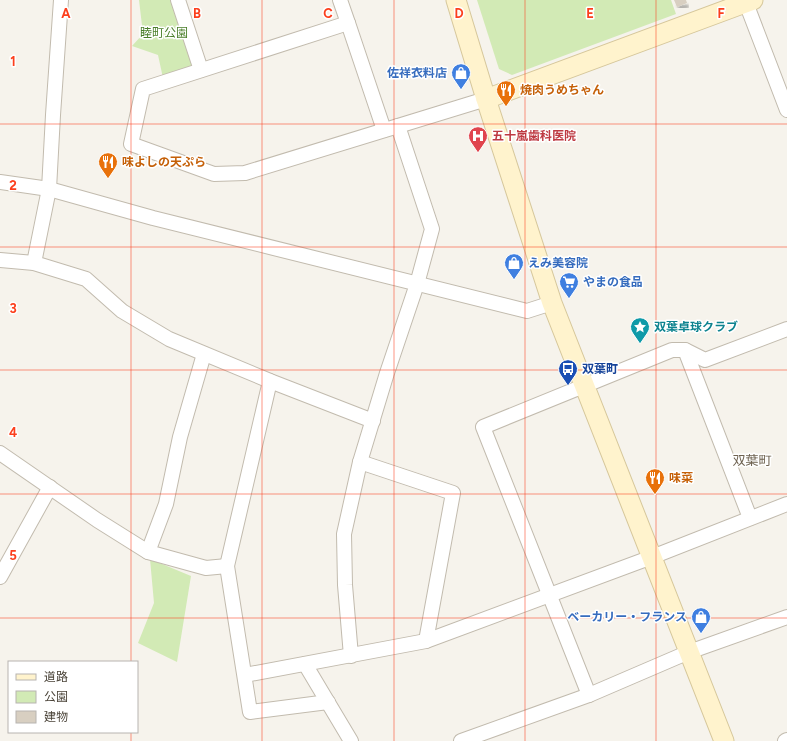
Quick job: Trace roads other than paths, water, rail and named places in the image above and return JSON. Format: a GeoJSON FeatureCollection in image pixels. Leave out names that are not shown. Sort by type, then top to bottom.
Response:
{"type":"FeatureCollection","features":[{"type":"Feature","properties":{"kind":"street"},"geometry":{"type":"LineString","coordinates":[[34,263],[50,188],[52,115],[61,0]]}},
{"type":"Feature","properties":{"kind":"street"},"geometry":{"type":"LineString","coordinates":[[178,0],[201,70]]}},
{"type":"Feature","properties":{"kind":"street"},"geometry":{"type":"LineString","coordinates":[[340,0],[384,130]]}},
{"type":"Feature","properties":{"kind":"street"},"geometry":{"type":"LineString","coordinates":[[456,0],[486,99],[552,304],[724,741]]}},
{"type":"Feature","properties":{"kind":"street"},"geometry":{"type":"LineString","coordinates":[[348,23],[143,89],[132,144],[214,174],[246,173],[486,99],[749,1],[787,110]]}},
{"type":"Feature","properties":{"kind":"street"},"geometry":{"type":"LineString","coordinates":[[351,656],[345,585],[344,534],[360,462],[417,284],[432,229],[398,126]]}},
{"type":"Feature","properties":{"kind":"street"},"geometry":{"type":"LineString","coordinates":[[0,182],[50,188],[153,218],[527,311],[552,304]]}},
{"type":"Feature","properties":{"kind":"street"},"geometry":{"type":"LineString","coordinates":[[0,260],[34,263],[86,279],[122,311],[169,339],[270,381],[373,421]]}},
{"type":"Feature","properties":{"kind":"street"},"geometry":{"type":"LineString","coordinates":[[589,694],[483,427],[672,350],[685,350],[704,360],[787,329]]}},
{"type":"Feature","properties":{"kind":"street"},"geometry":{"type":"LineString","coordinates":[[685,350],[750,518]]}},
{"type":"Feature","properties":{"kind":"street"},"geometry":{"type":"LineString","coordinates":[[148,552],[166,504],[180,437],[204,354]]}},
{"type":"Feature","properties":{"kind":"street"},"geometry":{"type":"LineString","coordinates":[[270,381],[227,566],[250,712],[328,702]]}},
{"type":"Feature","properties":{"kind":"street"},"geometry":{"type":"LineString","coordinates":[[0,453],[97,520],[148,552],[206,568],[227,566]]}},
{"type":"Feature","properties":{"kind":"street"},"geometry":{"type":"LineString","coordinates":[[360,462],[452,493],[426,641]]}},
{"type":"Feature","properties":{"kind":"street"},"geometry":{"type":"LineString","coordinates":[[0,576],[50,487]]}},
{"type":"Feature","properties":{"kind":"street"},"geometry":{"type":"LineString","coordinates":[[245,675],[426,641],[652,557],[787,504]]}},
{"type":"Feature","properties":{"kind":"street"},"geometry":{"type":"LineString","coordinates":[[461,741],[589,694],[689,652],[787,617]]}},
{"type":"Feature","properties":{"kind":"street"},"geometry":{"type":"LineString","coordinates":[[305,664],[351,741]]}},
{"type":"Feature","properties":{"kind":"place","name":"佐祥衣料店"},"geometry":{"type":"Point","coordinates":[461,90]}},
{"type":"Feature","properties":{"kind":"place","name":"焼肉うめちゃん"},"geometry":{"type":"Point","coordinates":[506,107]}},
{"type":"Feature","properties":{"kind":"place","name":"五十嵐歯科医院"},"geometry":{"type":"Point","coordinates":[478,153]}},
{"type":"Feature","properties":{"kind":"place","name":"味よしの天ぷら"},"geometry":{"type":"Point","coordinates":[108,179]}},
{"type":"Feature","properties":{"kind":"place","name":"えみ美容院"},"geometry":{"type":"Point","coordinates":[514,280]}},
{"type":"Feature","properties":{"kind":"place","name":"やまの食品"},"geometry":{"type":"Point","coordinates":[569,299]}},
{"type":"Feature","properties":{"kind":"place","name":"双葉卓球クラブ"},"geometry":{"type":"Point","coordinates":[640,344]}},
{"type":"Feature","properties":{"kind":"place","name":"双葉町"},"geometry":{"type":"Point","coordinates":[568,386]}},
{"type":"Feature","properties":{"kind":"place","name":"味菜"},"geometry":{"type":"Point","coordinates":[655,495]}},
{"type":"Feature","properties":{"kind":"place","name":"ベーカリー・フランス"},"geometry":{"type":"Point","coordinates":[701,634]}},
{"type":"Feature","properties":{"kind":"district","name":"双葉町"},"geometry":{"type":"Point","coordinates":[752,460]}},
{"type":"Feature","properties":{"kind":"park label","name":"睦町公園"},"geometry":{"type":"Point","coordinates":[164,33]}}]}
